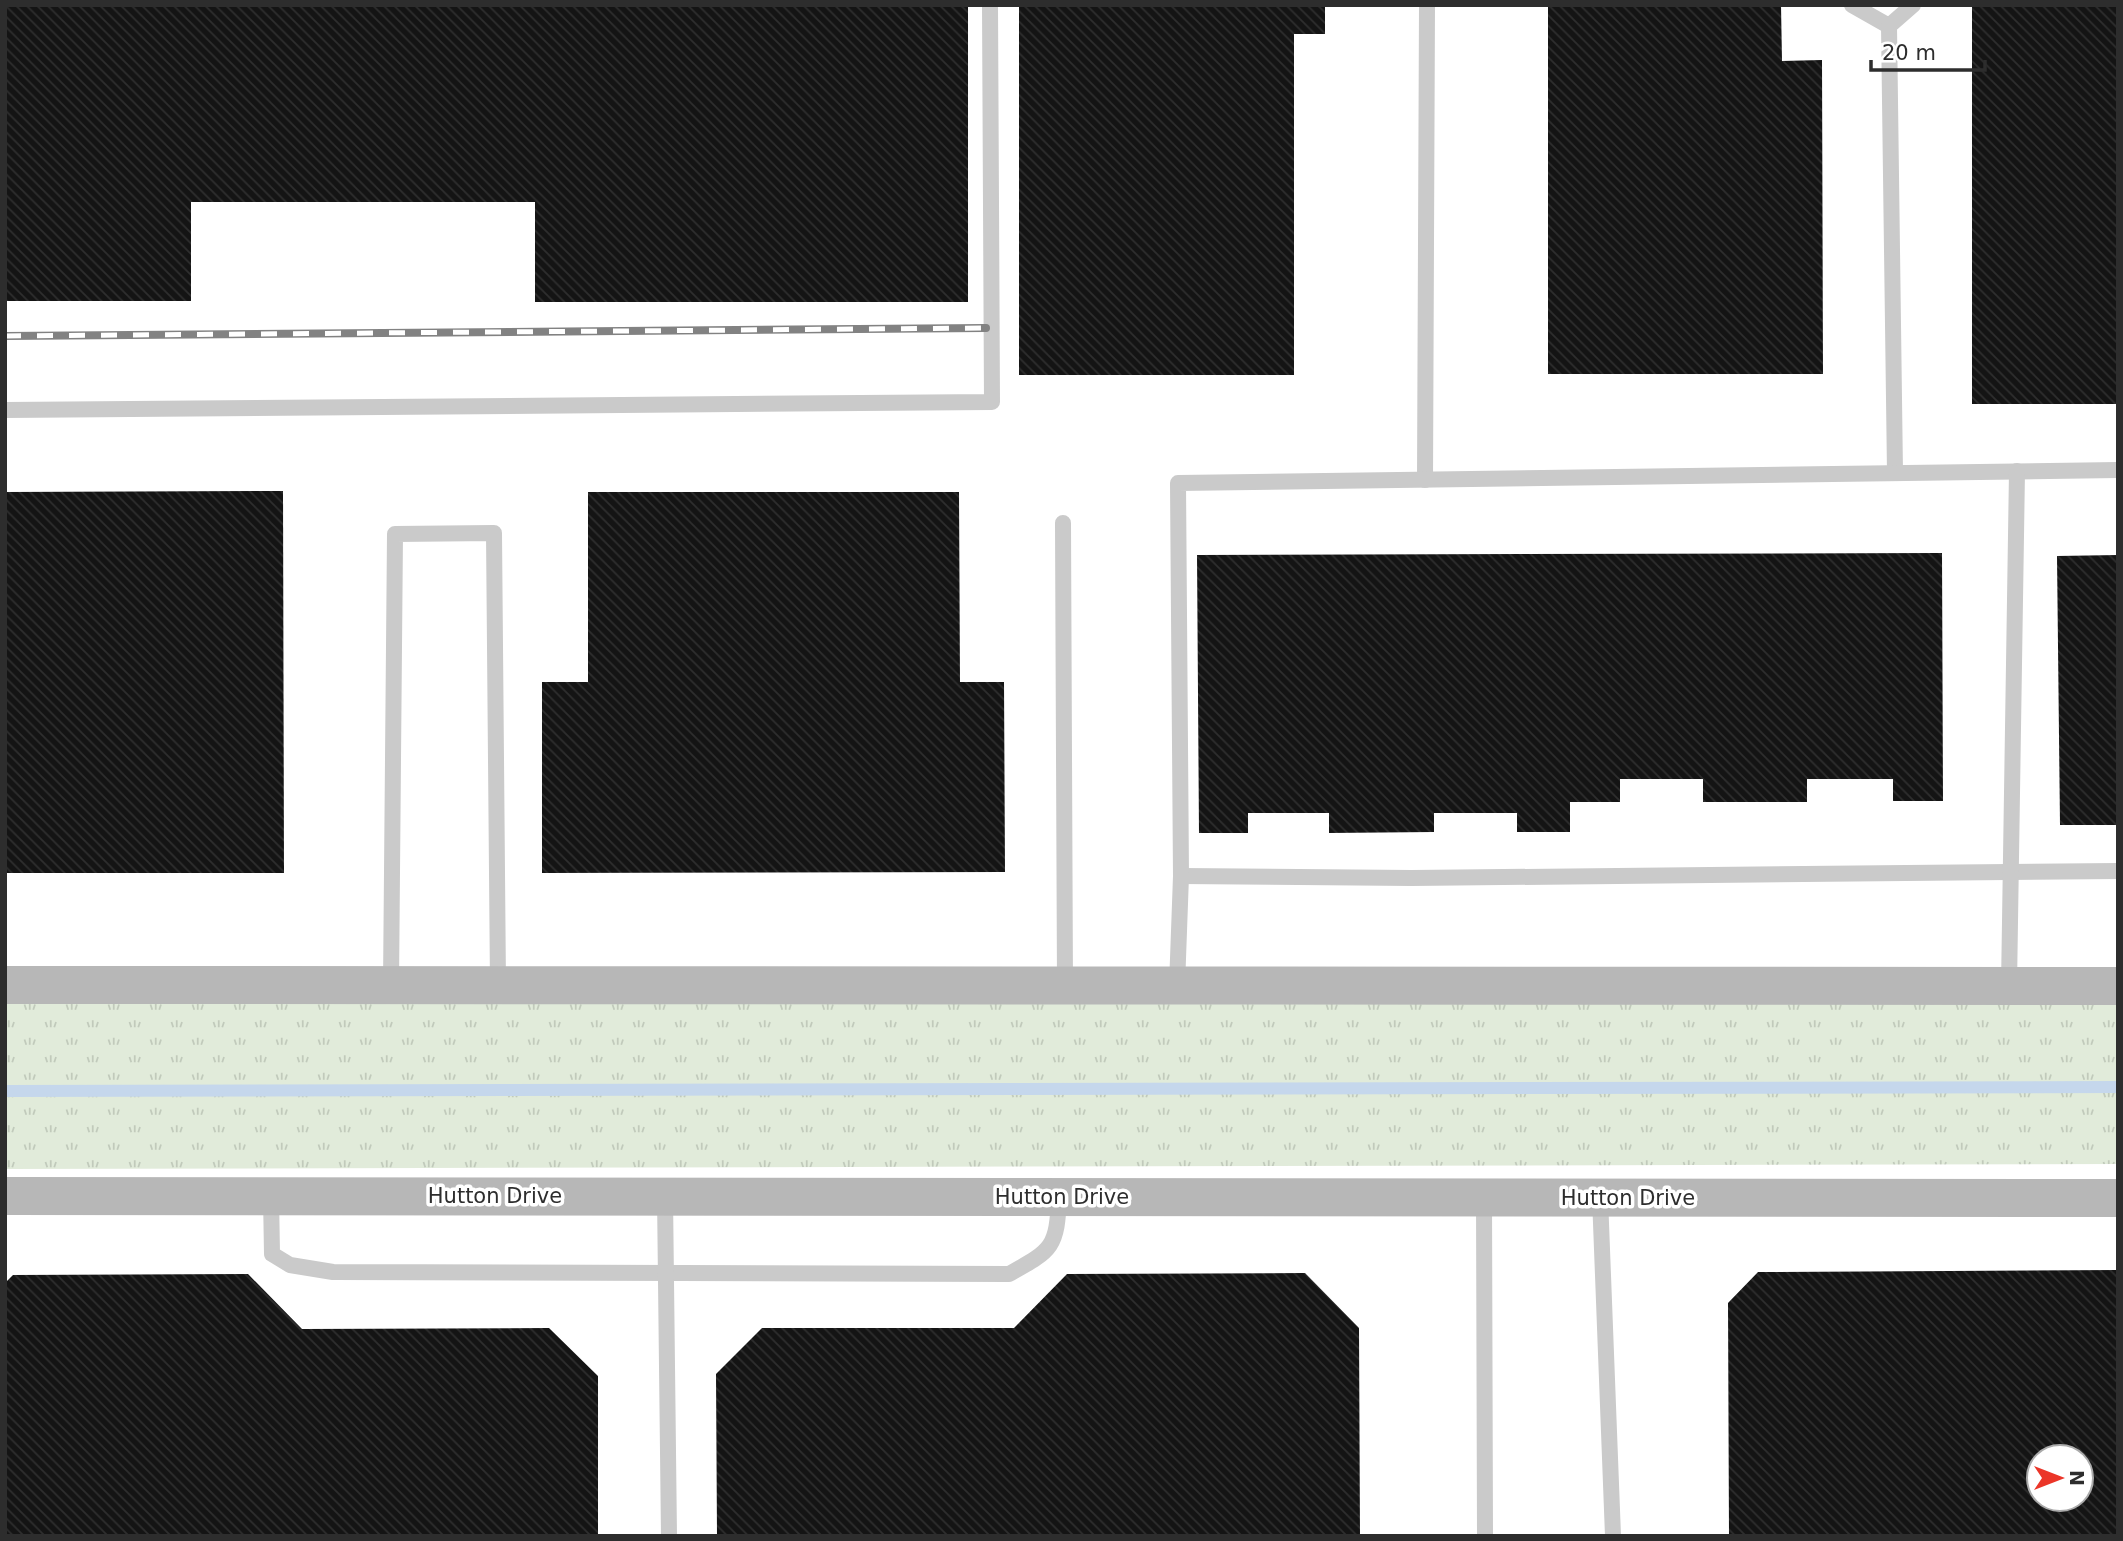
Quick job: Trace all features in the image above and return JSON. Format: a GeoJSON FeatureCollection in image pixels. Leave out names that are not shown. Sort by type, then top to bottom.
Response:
{"type":"FeatureCollection","features":[{"type":"Feature","properties":{"kind":"street"},"geometry":{"type":"LineString","coordinates":[[5,985],[2118,986]]}},
{"type":"Feature","properties":{"kind":"street","name":"Hutton Drive"},"geometry":{"type":"LineString","coordinates":[[5,1196],[2118,1198]]}},
{"type":"Feature","properties":{"kind":"lane"},"geometry":{"type":"LineString","coordinates":[[5,410],[992,402],[990,5]]}},
{"type":"Feature","properties":{"kind":"lane"},"geometry":{"type":"LineString","coordinates":[[1425,480],[1427,5]]}},
{"type":"Feature","properties":{"kind":"lane"},"geometry":{"type":"LineString","coordinates":[[1852,5],[1889,26]]}},
{"type":"Feature","properties":{"kind":"lane"},"geometry":{"type":"LineString","coordinates":[[1895,473],[1889,26],[1913,5]]}},
{"type":"Feature","properties":{"kind":"lane"},"geometry":{"type":"LineString","coordinates":[[1177,986],[1181,876],[1178,483],[2118,470]]}},
{"type":"Feature","properties":{"kind":"lane"},"geometry":{"type":"LineString","coordinates":[[2009,986],[2017,471]]}},
{"type":"Feature","properties":{"kind":"lane"},"geometry":{"type":"LineString","coordinates":[[1063,523],[1065,986]]}},
{"type":"Feature","properties":{"kind":"lane"},"geometry":{"type":"LineString","coordinates":[[391,985],[395,534],[481,533],[494,533],[498,985]]}},
{"type":"Feature","properties":{"kind":"lane"},"geometry":{"type":"LineString","coordinates":[[1181,876],[1256,879],[2118,871]]}},
{"type":"Feature","properties":{"kind":"lane"},"geometry":{"type":"LineString","coordinates":[[271,1196],[272,1254],[290,1265],[333,1272],[665,1273],[1009,1273],[1047,1252],[1058,1228],[1059,1197]]}},
{"type":"Feature","properties":{"kind":"lane"},"geometry":{"type":"LineString","coordinates":[[665,1196],[669,1536]]}},
{"type":"Feature","properties":{"kind":"lane"},"geometry":{"type":"LineString","coordinates":[[1484,1198],[1485,1536]]}},
{"type":"Feature","properties":{"kind":"lane"},"geometry":{"type":"LineString","coordinates":[[1600,1198],[1614,1536]]}},
{"type":"Feature","properties":{"kind":"green space"},"geometry":{"type":"Polygon","coordinates":[[[5,1003],[2118,1003],[2118,1164],[5,1169],[5,1003]]]}},
{"type":"Feature","properties":{"kind":"building"},"geometry":{"type":"Polygon","coordinates":[[[5,5],[968,5],[968,302],[535,302],[535,202],[191,202],[191,301],[5,301],[5,5]]]}},
{"type":"Feature","properties":{"kind":"building"},"geometry":{"type":"Polygon","coordinates":[[[1019,5],[1325,5],[1325,34],[1294,34],[1294,375],[1019,375],[1019,5]]]}},
{"type":"Feature","properties":{"kind":"building"},"geometry":{"type":"Polygon","coordinates":[[[1548,5],[1781,5],[1782,61],[1822,60],[1823,374],[1548,374],[1548,5]]]}},
{"type":"Feature","properties":{"kind":"building"},"geometry":{"type":"Polygon","coordinates":[[[1972,5],[2118,5],[2118,404],[1972,404],[1972,5]]]}},
{"type":"Feature","properties":{"kind":"building"},"geometry":{"type":"Polygon","coordinates":[[[283,491],[284,873],[5,873],[5,492],[283,491]]]}},
{"type":"Feature","properties":{"kind":"building"},"geometry":{"type":"Polygon","coordinates":[[[588,492],[959,492],[960,682],[1004,682],[1005,872],[542,873],[542,682],[588,682],[588,492]]]}},
{"type":"Feature","properties":{"kind":"building"},"geometry":{"type":"Polygon","coordinates":[[[1942,553],[1943,801],[1893,801],[1893,779],[1807,779],[1807,802],[1703,802],[1703,779],[1620,779],[1620,802],[1570,802],[1570,832],[1517,832],[1517,813],[1434,813],[1434,832],[1329,833],[1329,813],[1248,813],[1248,833],[1199,833],[1197,555],[1942,553]]]}},
{"type":"Feature","properties":{"kind":"building"},"geometry":{"type":"Polygon","coordinates":[[[2118,555],[2118,825],[2060,825],[2057,556],[2118,555]]]}},
{"type":"Feature","properties":{"kind":"building"},"geometry":{"type":"Polygon","coordinates":[[[2118,1270],[2118,1536],[1729,1536],[1728,1303],[1758,1272],[2118,1270]]]}},
{"type":"Feature","properties":{"kind":"building"},"geometry":{"type":"Polygon","coordinates":[[[1305,1273],[1359,1328],[1360,1536],[717,1536],[716,1374],[762,1328],[1014,1328],[1067,1274],[1305,1273]]]}},
{"type":"Feature","properties":{"kind":"building"},"geometry":{"type":"Polygon","coordinates":[[[248,1274],[302,1329],[549,1328],[598,1376],[598,1536],[5,1536],[5,1283],[13,1275],[248,1274]]]}},
{"type":"Feature","properties":{"kind":"waterway"},"geometry":{"type":"LineString","coordinates":[[5,1091],[2118,1087]]}},
{"type":"Feature","properties":{"kind":"railway"},"geometry":{"type":"LineString","coordinates":[[5,336],[986,328]]}}]}
